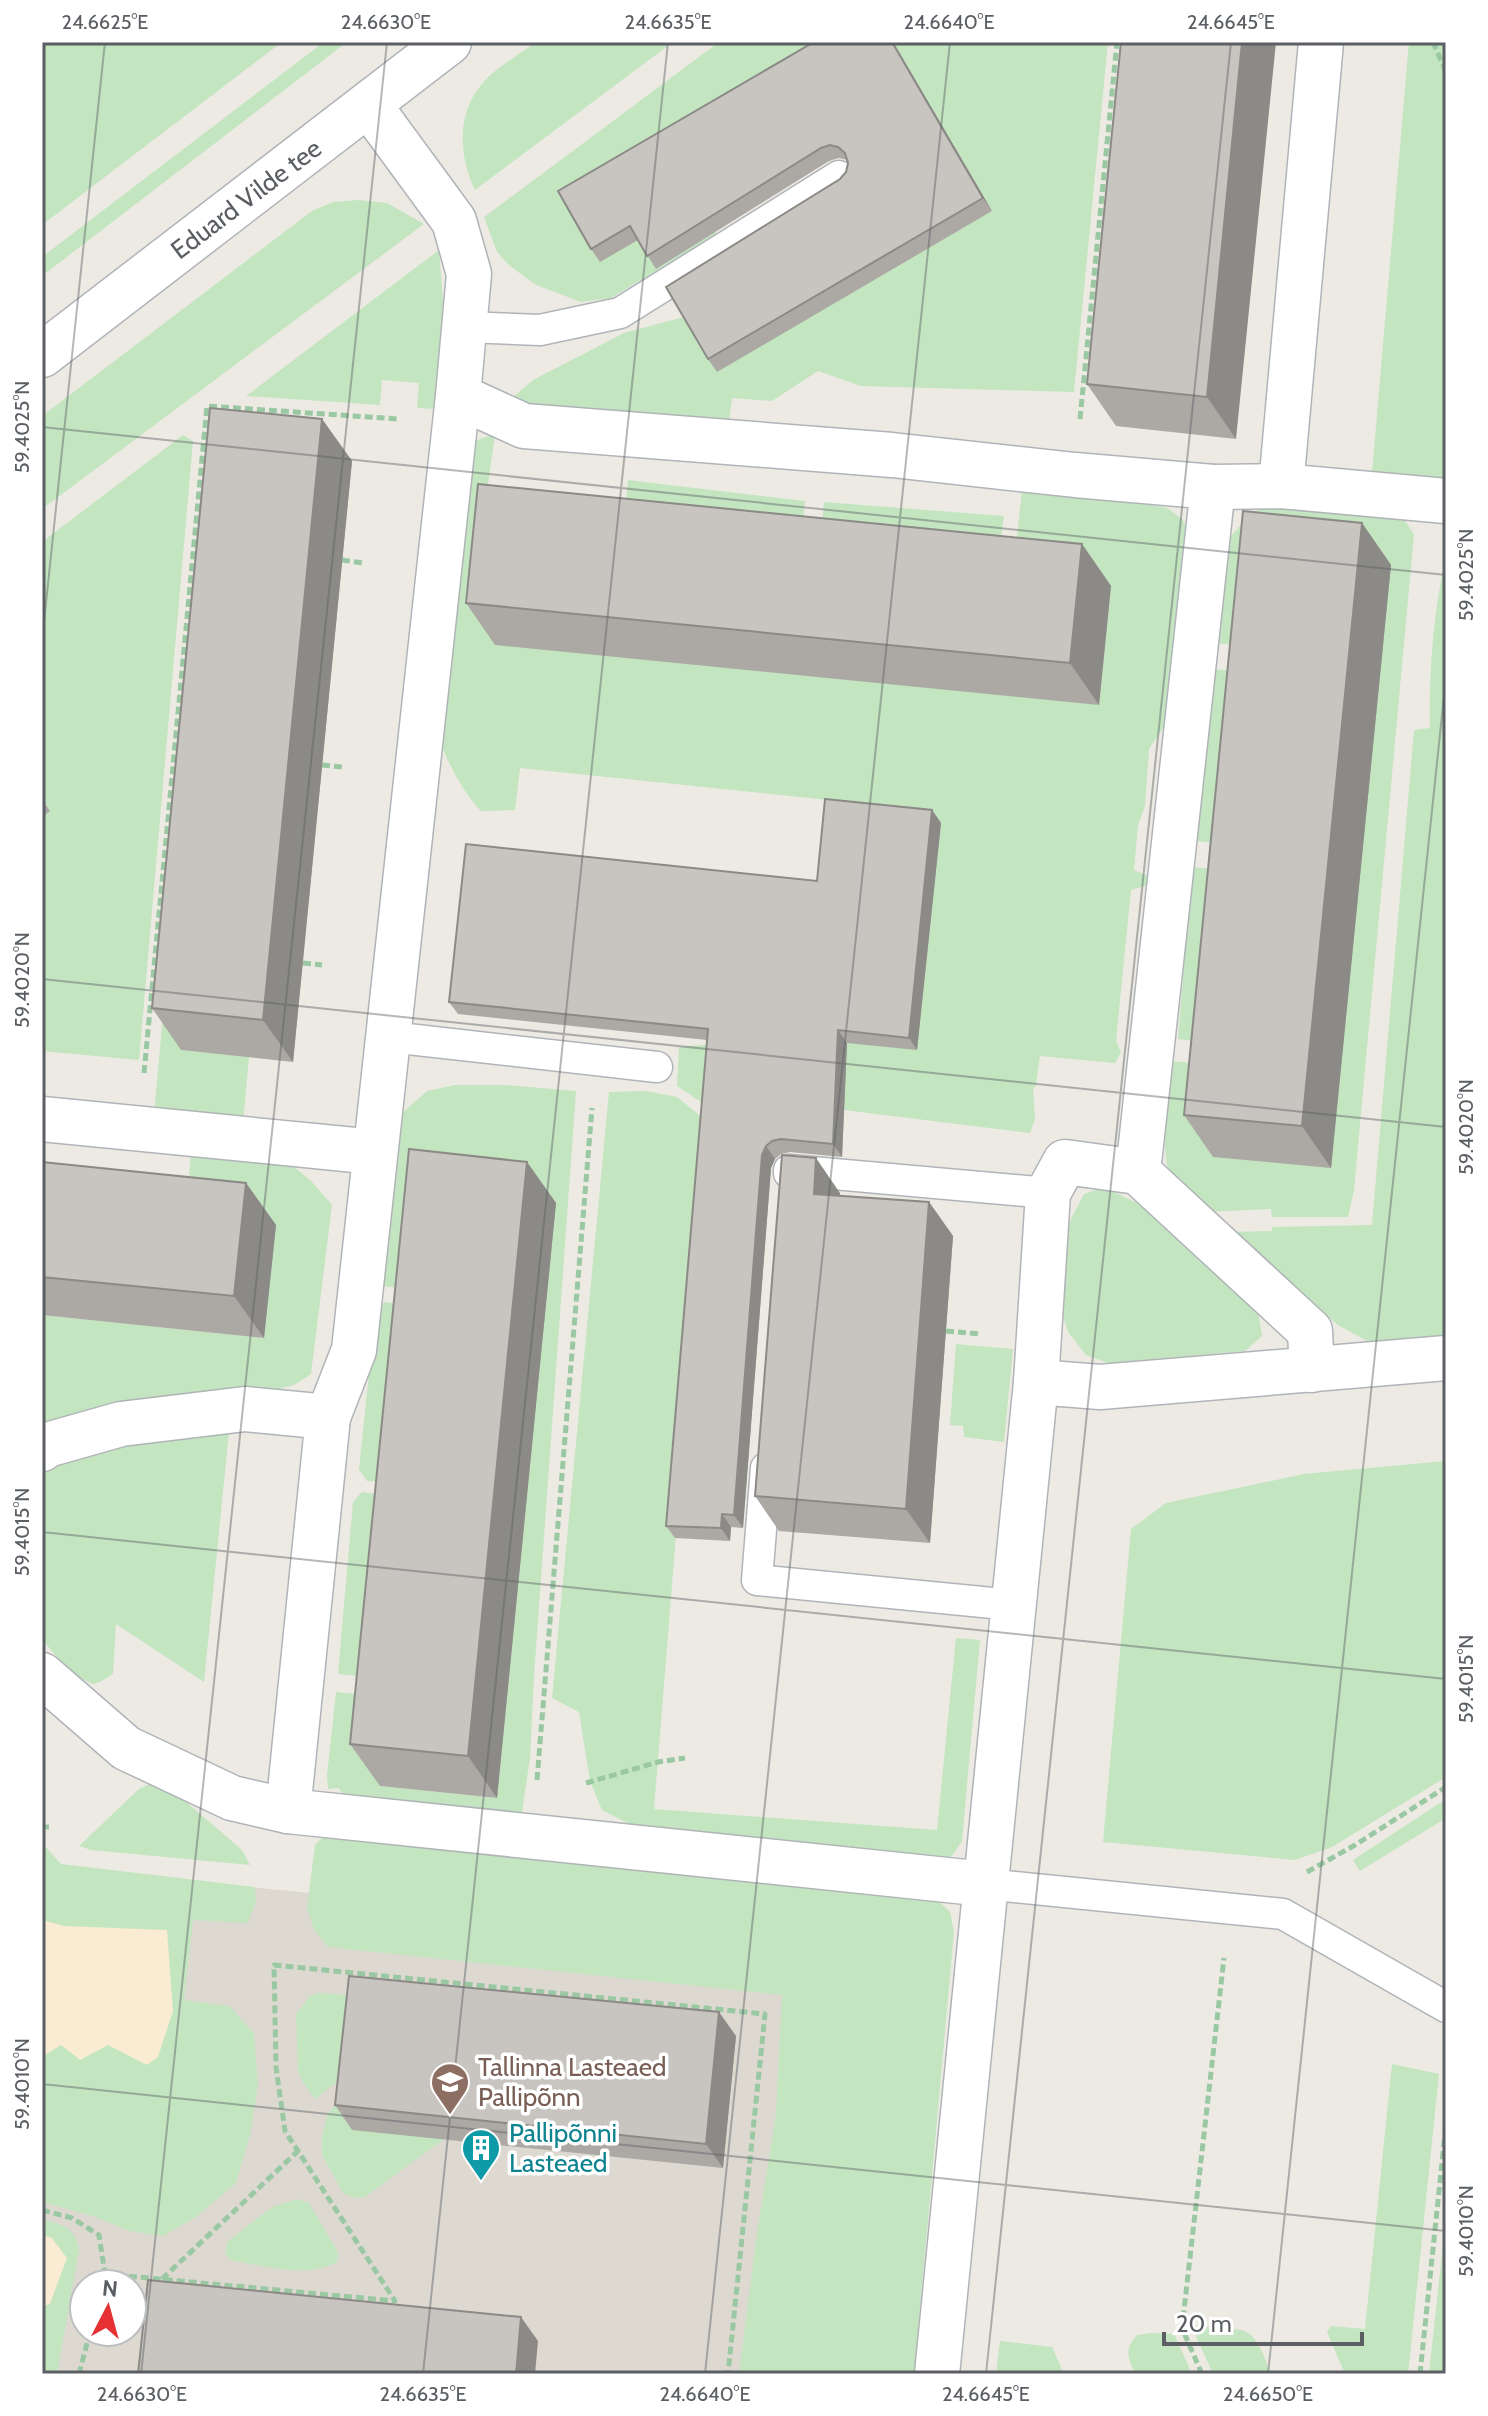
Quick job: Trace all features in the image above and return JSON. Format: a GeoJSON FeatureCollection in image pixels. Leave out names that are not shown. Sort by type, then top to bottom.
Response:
{"type":"FeatureCollection","features":[{"type":"Feature","properties":{"kind":"street","name":"Eduard Vilde tee"},"geometry":{"type":"LineString","coordinates":[[42,355],[449,42]]}},
{"type":"Feature","properties":{"kind":"street"},"geometry":{"type":"LineString","coordinates":[[1281,486],[1321,42]]}},
{"type":"Feature","properties":{"kind":"street"},"geometry":{"type":"LineString","coordinates":[[288,1811],[328,1417],[354,1350],[390,1037],[469,274],[454,221],[369,105]]}},
{"type":"Feature","properties":{"kind":"street"},"geometry":{"type":"LineString","coordinates":[[457,409],[524,426],[892,455],[1213,487],[1281,486],[1446,501]]}},
{"type":"Feature","properties":{"kind":"street"},"geometry":{"type":"LineString","coordinates":[[1138,1172],[1213,487]]}},
{"type":"Feature","properties":{"kind":"street"},"geometry":{"type":"LineString","coordinates":[[42,1119],[375,1152]]}},
{"type":"Feature","properties":{"kind":"street"},"geometry":{"type":"LineString","coordinates":[[937,2374],[1036,1382],[1048,1193],[1065,1162],[1138,1172],[1310,1331],[1312,1370]]}},
{"type":"Feature","properties":{"kind":"street"},"geometry":{"type":"LineString","coordinates":[[1036,1382],[1100,1387],[1446,1358]]}},
{"type":"Feature","properties":{"kind":"street"},"geometry":{"type":"LineString","coordinates":[[42,1449],[121,1424],[245,1409],[328,1417]]}},
{"type":"Feature","properties":{"kind":"street"},"geometry":{"type":"LineString","coordinates":[[42,1675],[126,1748],[232,1798],[288,1811],[985,1884]]}},
{"type":"Feature","properties":{"kind":"lane"},"geometry":{"type":"LineString","coordinates":[[464,327],[540,330],[620,313],[839,176]]}},
{"type":"Feature","properties":{"kind":"lane"},"geometry":{"type":"LineString","coordinates":[[390,1037],[657,1067]]}},
{"type":"Feature","properties":{"kind":"lane"},"geometry":{"type":"LineString","coordinates":[[786,1202],[789,1170],[1048,1193]]}},
{"type":"Feature","properties":{"kind":"lane"},"geometry":{"type":"LineString","coordinates":[[768,1436],[757,1580],[1013,1605]]}},
{"type":"Feature","properties":{"kind":"lane"},"geometry":{"type":"LineString","coordinates":[[985,1884],[1283,1914],[1446,2007]]}},
{"type":"Feature","properties":{"kind":"path"},"geometry":{"type":"LineString","coordinates":[[1075,475],[1117,42]]}},
{"type":"Feature","properties":{"kind":"path"},"geometry":{"type":"LineString","coordinates":[[1433,42],[1446,72]]}},
{"type":"Feature","properties":{"kind":"path"},"geometry":{"type":"LineString","coordinates":[[139,1129],[207,406],[457,409]]}},
{"type":"Feature","properties":{"kind":"path"},"geometry":{"type":"LineString","coordinates":[[342,560],[363,563]]}},
{"type":"Feature","properties":{"kind":"path"},"geometry":{"type":"LineString","coordinates":[[322,765],[342,767]]}},
{"type":"Feature","properties":{"kind":"path"},"geometry":{"type":"LineString","coordinates":[[303,963],[322,965]]}},
{"type":"Feature","properties":{"kind":"path"},"geometry":{"type":"LineString","coordinates":[[532,1837],[596,1060]]}},
{"type":"Feature","properties":{"kind":"path"},"geometry":{"type":"LineString","coordinates":[[590,1781],[658,1762],[685,1758]]}},
{"type":"Feature","properties":{"kind":"path"},"geometry":{"type":"LineString","coordinates":[[1306,1872],[1446,1787]]}},
{"type":"Feature","properties":{"kind":"path"},"geometry":{"type":"LineString","coordinates":[[1202,2374],[1182,2328],[1229,1908]]}},
{"type":"Feature","properties":{"kind":"path"},"geometry":{"type":"LineString","coordinates":[[148,2278],[395,2301],[285,2131],[276,2067],[274,1965],[765,2014],[728,2374]]}},
{"type":"Feature","properties":{"kind":"path"},"geometry":{"type":"LineString","coordinates":[[1420,2374],[1446,2124]]}},
{"type":"Feature","properties":{"kind":"path"},"geometry":{"type":"LineString","coordinates":[[162,2279],[298,2151]]}},
{"type":"Feature","properties":{"kind":"path"},"geometry":{"type":"LineString","coordinates":[[42,2210],[72,2218],[99,2235],[104,2268]]}},
{"type":"Feature","properties":{"kind":"path"},"geometry":{"type":"LineString","coordinates":[[79,2374],[86,2348]]}},
{"type":"Feature","properties":{"kind":"shaded area","name":"Tallinna Lasteaed Pallipõnn"},"geometry":{"type":"Polygon","coordinates":[[[42,1867],[881,1948],[821,2374],[42,2374],[42,1867]]]}},
{"type":"Feature","properties":{"kind":"green space"},"geometry":{"type":"Polygon","coordinates":[[[42,42],[282,42],[42,225],[42,42]]]}},
{"type":"Feature","properties":{"kind":"green space"},"geometry":{"type":"Polygon","coordinates":[[[324,42],[347,42],[42,276],[42,257],[324,42]]]}},
{"type":"Feature","properties":{"kind":"green space"},"geometry":{"type":"Polygon","coordinates":[[[536,42],[673,42],[475,190],[463,149],[468,108],[487,78],[536,42]]]}},
{"type":"Feature","properties":{"kind":"green space"},"geometry":{"type":"Polygon","coordinates":[[[719,42],[844,42],[697,205],[717,234],[611,298],[581,302],[536,285],[510,266],[497,252],[484,217],[719,42]]]}},
{"type":"Feature","properties":{"kind":"green space"},"geometry":{"type":"Polygon","coordinates":[[[893,42],[1108,42],[1074,392],[861,386],[818,371],[772,401],[732,398],[728,429],[533,408],[513,397],[533,380],[624,333],[684,317],[992,211],[893,42]]]}},
{"type":"Feature","properties":{"kind":"green space"},"geometry":{"type":"Polygon","coordinates":[[[1409,42],[1446,42],[1446,479],[1372,473],[1409,42]]]}},
{"type":"Feature","properties":{"kind":"green space"},"geometry":{"type":"Polygon","coordinates":[[[358,200],[387,203],[424,224],[42,509],[42,416],[312,211],[333,202],[358,200]]]}},
{"type":"Feature","properties":{"kind":"green space"},"geometry":{"type":"Polygon","coordinates":[[[439,250],[443,301],[436,409],[417,408],[419,383],[382,380],[380,405],[246,396],[439,250]]]}},
{"type":"Feature","properties":{"kind":"green space"},"geometry":{"type":"Polygon","coordinates":[[[495,434],[487,492],[1099,705],[1111,586],[1013,576],[1022,489],[1128,500],[1167,508],[1182,519],[1188,530],[1172,715],[1149,749],[1145,806],[1138,825],[1134,870],[1150,877],[1148,885],[1131,890],[1116,1041],[1121,1052],[1115,1063],[1040,1056],[1033,1090],[1035,1119],[1030,1133],[844,1110],[710,1108],[677,1086],[679,1047],[812,1035],[838,801],[520,768],[515,810],[481,811],[457,777],[439,739],[469,455],[477,440],[495,434]]]}},
{"type":"Feature","properties":{"kind":"green space"},"geometry":{"type":"Polygon","coordinates":[[[183,435],[193,441],[139,1060],[42,1051],[42,542],[183,435]]]}},
{"type":"Feature","properties":{"kind":"green space"},"geometry":{"type":"Polygon","coordinates":[[[214,447],[181,1050],[249,1057],[243,1123],[154,1115],[214,447]]]}},
{"type":"Feature","properties":{"kind":"green space"},"geometry":{"type":"Polygon","coordinates":[[[628,480],[805,501],[799,554],[623,537],[628,480]]]}},
{"type":"Feature","properties":{"kind":"green space"},"geometry":{"type":"Polygon","coordinates":[[[824,502],[1004,516],[996,574],[819,556],[824,502]]]}},
{"type":"Feature","properties":{"kind":"green space"},"geometry":{"type":"Polygon","coordinates":[[[1266,504],[1403,518],[1414,534],[1354,1190],[1348,1217],[1272,1217],[1271,1209],[1204,1212],[1177,1185],[1170,1174],[1165,1151],[1173,1061],[1222,1066],[1263,648],[1215,643],[1227,541],[1245,520],[1266,504]]]}},
{"type":"Feature","properties":{"kind":"green space"},"geometry":{"type":"Polygon","coordinates":[[[1446,556],[1446,1337],[1367,1341],[1338,1325],[1227,1232],[1272,1231],[1272,1227],[1372,1225],[1414,730],[1430,728],[1433,642],[1446,556]]]}},
{"type":"Feature","properties":{"kind":"green space"},"geometry":{"type":"Polygon","coordinates":[[[1212,669],[1261,673],[1244,846],[1196,841],[1212,669]]]}},
{"type":"Feature","properties":{"kind":"green space"},"geometry":{"type":"Polygon","coordinates":[[[1192,867],[1241,871],[1226,1044],[1178,1039],[1192,867]]]}},
{"type":"Feature","properties":{"kind":"green space"},"geometry":{"type":"Polygon","coordinates":[[[455,1085],[504,1085],[576,1091],[530,1758],[522,1812],[496,1822],[346,1800],[339,1788],[328,1789],[327,1776],[336,1692],[388,1697],[380,1786],[497,1798],[429,1291],[382,1286],[399,1116],[427,1091],[455,1085]]]}},
{"type":"Feature","properties":{"kind":"green space"},"geometry":{"type":"Polygon","coordinates":[[[646,1091],[677,1097],[709,1123],[654,1809],[937,1830],[956,1638],[980,1640],[962,1841],[952,1856],[937,1862],[684,1841],[676,1828],[633,1826],[602,1810],[590,1781],[579,1712],[552,1698],[609,1092],[646,1091]]]}},
{"type":"Feature","properties":{"kind":"green space"},"geometry":{"type":"Polygon","coordinates":[[[191,1154],[293,1166],[332,1205],[311,1374],[294,1385],[275,1390],[42,1435],[42,1315],[263,1338],[186,1215],[191,1154]]]}},
{"type":"Feature","properties":{"kind":"green space"},"geometry":{"type":"Polygon","coordinates":[[[1104,1187],[1147,1208],[1257,1305],[1262,1336],[1245,1351],[1108,1363],[1086,1355],[1068,1332],[1062,1313],[1065,1247],[1071,1219],[1084,1194],[1104,1187]]]}},
{"type":"Feature","properties":{"kind":"green space"},"geometry":{"type":"Polygon","coordinates":[[[385,1302],[427,1308],[410,1483],[367,1481],[359,1469],[376,1307],[385,1302]]]}},
{"type":"Feature","properties":{"kind":"green space"},"geometry":{"type":"Polygon","coordinates":[[[956,1344],[1013,1349],[1004,1442],[964,1437],[963,1426],[950,1425],[956,1344]]]}},
{"type":"Feature","properties":{"kind":"green space"},"geometry":{"type":"Polygon","coordinates":[[[229,1431],[204,1682],[116,1624],[113,1674],[93,1684],[71,1674],[42,1639],[42,1472],[85,1450],[229,1431]]]}},
{"type":"Feature","properties":{"kind":"green space"},"geometry":{"type":"Polygon","coordinates":[[[1446,1461],[1446,1777],[1332,1847],[1295,1860],[1103,1842],[1131,1529],[1166,1503],[1304,1474],[1446,1461]]]}},
{"type":"Feature","properties":{"kind":"green space"},"geometry":{"type":"Polygon","coordinates":[[[362,1492],[408,1498],[390,1679],[338,1674],[353,1502],[362,1492]]]}},
{"type":"Feature","properties":{"kind":"green space"},"geometry":{"type":"Polygon","coordinates":[[[154,1782],[171,1789],[242,1850],[250,1865],[91,1850],[79,1846],[139,1789],[154,1782]]]}},
{"type":"Feature","properties":{"kind":"green space"},"geometry":{"type":"Polygon","coordinates":[[[1446,1799],[1446,1818],[1360,1871],[1353,1860],[1446,1799]]]}},
{"type":"Feature","properties":{"kind":"green space"},"geometry":{"type":"Polygon","coordinates":[[[325,1835],[934,1897],[950,1912],[954,1932],[914,2374],[739,2374],[776,2114],[782,1995],[328,1947],[314,1930],[307,1908],[315,1845],[325,1835]]]}},
{"type":"Feature","properties":{"kind":"green space"},"geometry":{"type":"Polygon","coordinates":[[[42,1843],[61,1864],[255,1887],[256,1901],[248,1923],[193,1920],[184,2000],[229,2006],[254,2033],[258,2085],[250,2135],[236,2183],[196,2217],[163,2236],[129,2231],[96,2217],[42,2202],[42,1843]]]}},
{"type":"Feature","properties":{"kind":"green space"},"geometry":{"type":"Polygon","coordinates":[[[318,1993],[367,1996],[359,2065],[315,2099],[298,2071],[296,2014],[310,1996],[318,1993]]]}},
{"type":"Feature","properties":{"kind":"green space"},"geometry":{"type":"Polygon","coordinates":[[[1392,2064],[1439,2074],[1408,2374],[1345,2374],[1327,2332],[1331,2326],[1365,2329],[1392,2064]]]}},
{"type":"Feature","properties":{"kind":"green space"},"geometry":{"type":"Polygon","coordinates":[[[357,2085],[444,2139],[365,2197],[355,2198],[343,2193],[322,2155],[322,2137],[328,2113],[357,2085]]]}},
{"type":"Feature","properties":{"kind":"green space"},"geometry":{"type":"Polygon","coordinates":[[[297,2199],[309,2203],[338,2252],[337,2262],[311,2270],[298,2270],[230,2260],[225,2253],[227,2242],[272,2207],[297,2199]]]}},
{"type":"Feature","properties":{"kind":"green space"},"geometry":{"type":"Polygon","coordinates":[[[42,2219],[71,2231],[79,2249],[76,2268],[68,2268],[68,2312],[57,2374],[42,2374],[42,2219]]]}},
{"type":"Feature","properties":{"kind":"green space"},"geometry":{"type":"Polygon","coordinates":[[[1444,2235],[1446,2374],[1429,2374],[1444,2235]]]}},
{"type":"Feature","properties":{"kind":"green space"},"geometry":{"type":"Polygon","coordinates":[[[1191,2325],[1248,2333],[1261,2349],[1271,2374],[1213,2374],[1191,2325]]]}},
{"type":"Feature","properties":{"kind":"green space"},"geometry":{"type":"Polygon","coordinates":[[[1174,2334],[1192,2374],[1135,2374],[1129,2358],[1130,2345],[1137,2335],[1174,2334]]]}},
{"type":"Feature","properties":{"kind":"green space"},"geometry":{"type":"Polygon","coordinates":[[[1000,2341],[1052,2347],[1064,2374],[996,2374],[1000,2341]]]}},
{"type":"Feature","properties":{"kind":"sand"},"geometry":{"type":"Polygon","coordinates":[[[42,1920],[64,1926],[167,1930],[173,2011],[158,2057],[147,2065],[108,2045],[80,2060],[61,2045],[42,2057],[42,1920]]]}},
{"type":"Feature","properties":{"kind":"sand"},"geometry":{"type":"Polygon","coordinates":[[[42,2236],[51,2237],[67,2258],[50,2304],[42,2306],[42,2236]]]}},
{"type":"Feature","properties":{"kind":"building"},"geometry":{"type":"Polygon","coordinates":[[[814,42],[892,42],[983,198],[708,359],[666,287],[840,179],[848,163],[845,153],[830,145],[821,148],[647,256],[630,226],[591,249],[558,191],[814,42]]]}},
{"type":"Feature","properties":{"kind":"building"},"geometry":{"type":"Polygon","coordinates":[[[1121,42],[1242,42],[1207,397],[1087,384],[1121,42]]]}},
{"type":"Feature","properties":{"kind":"building"},"geometry":{"type":"Polygon","coordinates":[[[210,408],[322,419],[263,1020],[152,1008],[210,408]]]}},
{"type":"Feature","properties":{"kind":"building"},"geometry":{"type":"Polygon","coordinates":[[[478,484],[1082,544],[1070,663],[466,603],[478,484]]]}},
{"type":"Feature","properties":{"kind":"building"},"geometry":{"type":"Polygon","coordinates":[[[1243,511],[1362,523],[1302,1126],[1184,1115],[1243,511]]]}},
{"type":"Feature","properties":{"kind":"building"},"geometry":{"type":"Polygon","coordinates":[[[825,799],[932,810],[909,1038],[838,1030],[833,1144],[781,1139],[766,1146],[762,1155],[734,1515],[722,1514],[721,1528],[666,1526],[708,1029],[449,1002],[466,844],[817,881],[825,799]]]}},
{"type":"Feature","properties":{"kind":"building"},"geometry":{"type":"Polygon","coordinates":[[[409,1149],[527,1162],[468,1756],[350,1744],[409,1149]]]}},
{"type":"Feature","properties":{"kind":"building"},"geometry":{"type":"Polygon","coordinates":[[[782,1155],[816,1158],[814,1194],[929,1202],[906,1509],[755,1496],[782,1155]]]}},
{"type":"Feature","properties":{"kind":"building"},"geometry":{"type":"Polygon","coordinates":[[[42,1162],[246,1183],[234,1296],[42,1277],[42,1162]]]}},
{"type":"Feature","properties":{"kind":"building"},"geometry":{"type":"Polygon","coordinates":[[[349,1976],[719,2012],[706,2144],[335,2105],[349,1976]]]}},
{"type":"Feature","properties":{"kind":"building"},"geometry":{"type":"Polygon","coordinates":[[[148,2280],[521,2317],[516,2374],[138,2374],[141,2348],[148,2348],[148,2280]]]}},
{"type":"Feature","properties":{"kind":"place","name":"Tallinna Lasteaed Pallipõnn"},"geometry":{"type":"Point","coordinates":[450,2116]}},
{"type":"Feature","properties":{"kind":"place","name":"Pallipõnni Lasteaed"},"geometry":{"type":"Point","coordinates":[481,2182]}}]}
